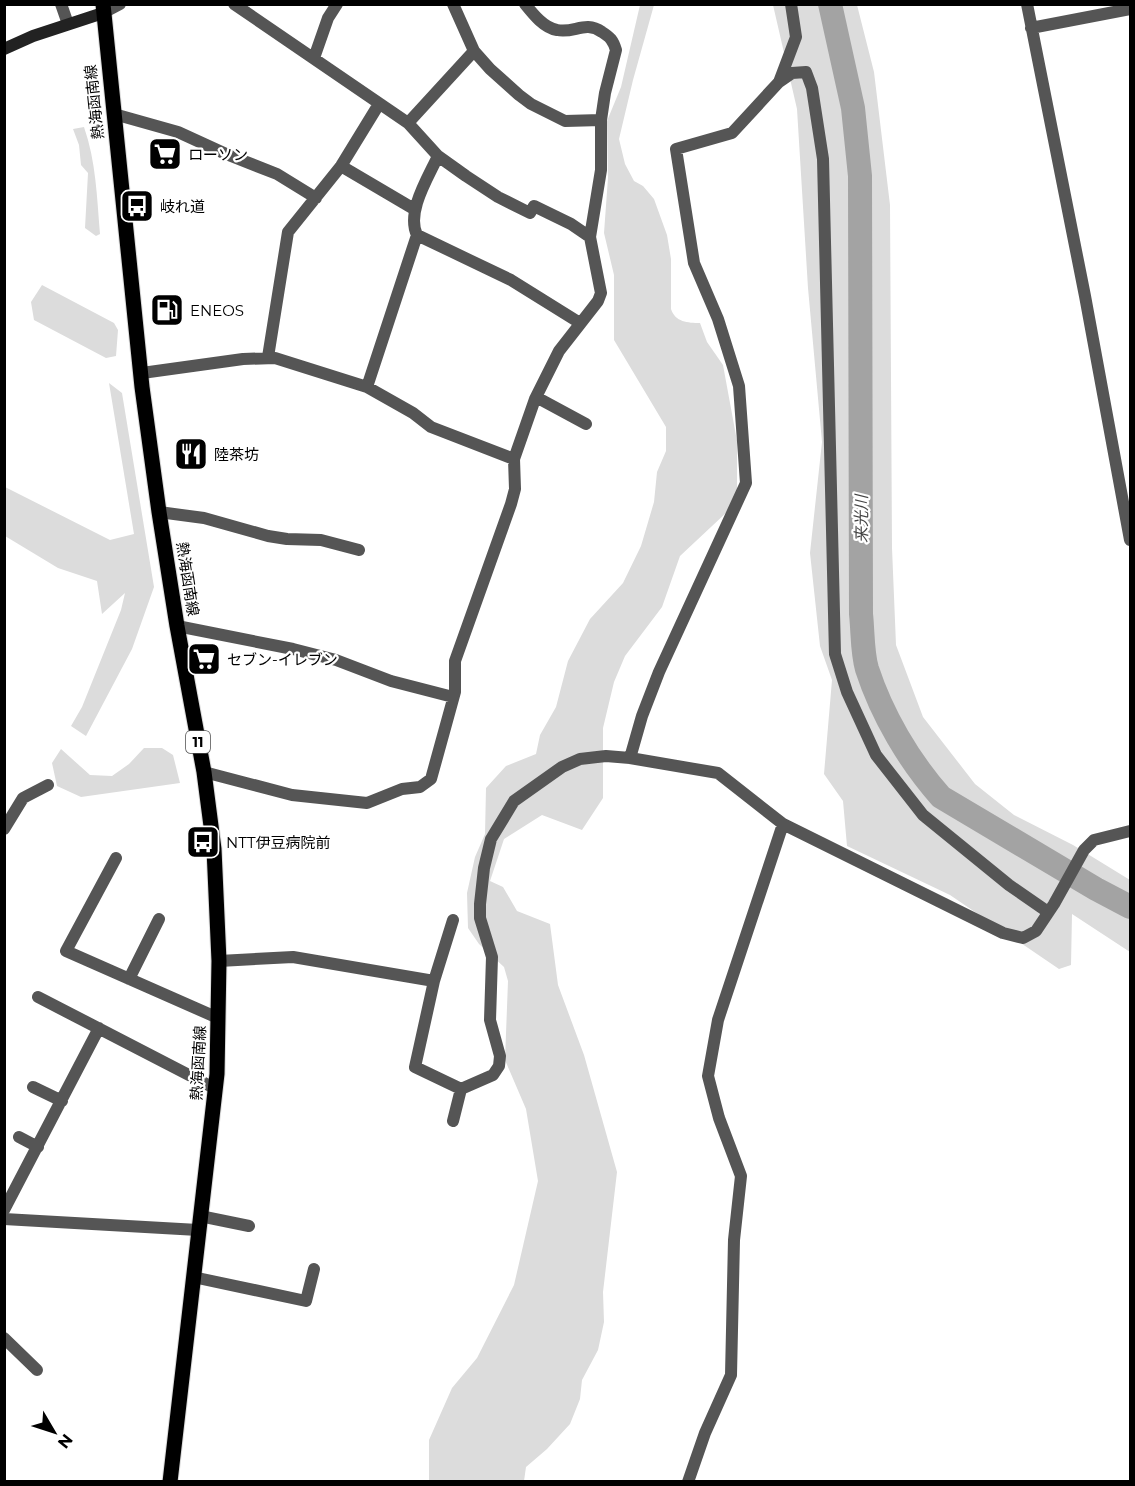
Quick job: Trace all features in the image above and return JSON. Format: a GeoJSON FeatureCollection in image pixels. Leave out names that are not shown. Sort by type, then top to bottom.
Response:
{"type":"FeatureCollection","features":[{"type":"Feature","properties":{"kind":"main road"},"geometry":{"type":"LineString","coordinates":[[4,49],[103,8]]}},
{"type":"Feature","properties":{"kind":"main road","name":"熱海函南線"},"geometry":{"type":"LineString","coordinates":[[103,8],[159,512],[204,772],[214,849],[219,962],[216,1089],[170,1482]]}},
{"type":"Feature","properties":{"kind":"street"},"geometry":{"type":"LineString","coordinates":[[61,4],[68,24]]}},
{"type":"Feature","properties":{"kind":"street"},"geometry":{"type":"LineString","coordinates":[[103,8],[120,4]]}},
{"type":"Feature","properties":{"kind":"street"},"geometry":{"type":"LineString","coordinates":[[234,4],[408,123],[438,156],[498,197],[530,213],[534,206],[554,214],[590,237]]}},
{"type":"Feature","properties":{"kind":"street"},"geometry":{"type":"LineString","coordinates":[[314,58],[328,18],[337,4]]}},
{"type":"Feature","properties":{"kind":"street"},"geometry":{"type":"LineString","coordinates":[[453,4],[474,51],[519,95],[538,108],[565,121],[601,120]]}},
{"type":"Feature","properties":{"kind":"street"},"geometry":{"type":"LineString","coordinates":[[204,772],[292,795],[367,803],[393,792],[420,787],[431,779],[453,697],[455,661],[515,489],[514,459],[536,398],[559,351],[598,301],[601,293],[590,237],[601,170],[601,120],[616,50],[613,41],[598,29],[589,26],[558,31],[532,14],[525,4]]}},
{"type":"Feature","properties":{"kind":"street"},"geometry":{"type":"LineString","coordinates":[[779,82],[796,37],[791,4]]}},
{"type":"Feature","properties":{"kind":"street"},"geometry":{"type":"LineString","coordinates":[[1027,4],[1131,540]]}},
{"type":"Feature","properties":{"kind":"street"},"geometry":{"type":"LineString","coordinates":[[1031,28],[1131,9]]}},
{"type":"Feature","properties":{"kind":"street"},"geometry":{"type":"LineString","coordinates":[[408,123],[474,51]]}},
{"type":"Feature","properties":{"kind":"street"},"geometry":{"type":"LineString","coordinates":[[630,758],[642,716],[659,672],[746,483],[739,386],[718,319],[694,263],[676,149],[732,133],[779,82],[792,72],[806,72],[812,88],[824,159],[835,654],[847,692],[876,755],[923,815],[1009,885],[1051,908]]}},
{"type":"Feature","properties":{"kind":"street"},"geometry":{"type":"LineString","coordinates":[[268,357],[288,232],[342,166],[379,104]]}},
{"type":"Feature","properties":{"kind":"street"},"geometry":{"type":"LineString","coordinates":[[114,114],[178,132],[277,174],[316,198]]}},
{"type":"Feature","properties":{"kind":"street"},"geometry":{"type":"LineString","coordinates":[[367,387],[417,236],[414,228],[414,209],[438,156]]}},
{"type":"Feature","properties":{"kind":"street"},"geometry":{"type":"LineString","coordinates":[[342,166],[414,209]]}},
{"type":"Feature","properties":{"kind":"street"},"geometry":{"type":"LineString","coordinates":[[417,236],[511,280],[580,323]]}},
{"type":"Feature","properties":{"kind":"street"},"geometry":{"type":"LineString","coordinates":[[142,374],[268,357],[367,387],[413,413],[431,427],[514,459]]}},
{"type":"Feature","properties":{"kind":"street"},"geometry":{"type":"LineString","coordinates":[[536,398],[586,424]]}},
{"type":"Feature","properties":{"kind":"street"},"geometry":{"type":"LineString","coordinates":[[159,512],[185,514],[261,534],[287,539],[321,540],[359,550]]}},
{"type":"Feature","properties":{"kind":"street"},"geometry":{"type":"LineString","coordinates":[[177,626],[336,660],[391,681],[453,697]]}},
{"type":"Feature","properties":{"kind":"street"},"geometry":{"type":"LineString","coordinates":[[453,920],[434,981],[415,1067],[461,1089],[493,1075],[499,1066],[500,1056],[489,1020],[492,957],[480,918],[484,868],[491,839],[514,801],[562,767],[580,759],[606,756],[630,758],[718,773],[783,824],[1004,933],[1023,938],[1036,930],[1084,850],[1094,840],[1131,831]]}},
{"type":"Feature","properties":{"kind":"street"},"geometry":{"type":"LineString","coordinates":[[4,829],[23,798],[48,784]]}},
{"type":"Feature","properties":{"kind":"street"},"geometry":{"type":"LineString","coordinates":[[688,1482],[705,1433],[731,1375],[734,1240],[741,1176],[719,1118],[708,1076],[718,1020],[783,824]]}},
{"type":"Feature","properties":{"kind":"street"},"geometry":{"type":"LineString","coordinates":[[116,858],[66,951],[218,1018]]}},
{"type":"Feature","properties":{"kind":"street"},"geometry":{"type":"LineString","coordinates":[[129,979],[159,919]]}},
{"type":"Feature","properties":{"kind":"street"},"geometry":{"type":"LineString","coordinates":[[219,962],[293,957],[434,981]]}},
{"type":"Feature","properties":{"kind":"street"},"geometry":{"type":"LineString","coordinates":[[38,997],[216,1089]]}},
{"type":"Feature","properties":{"kind":"street"},"geometry":{"type":"LineString","coordinates":[[4,1210],[99,1028]]}},
{"type":"Feature","properties":{"kind":"street"},"geometry":{"type":"LineString","coordinates":[[33,1087],[62,1101]]}},
{"type":"Feature","properties":{"kind":"street"},"geometry":{"type":"LineString","coordinates":[[453,1121],[461,1089]]}},
{"type":"Feature","properties":{"kind":"street"},"geometry":{"type":"LineString","coordinates":[[19,1137],[38,1147]]}},
{"type":"Feature","properties":{"kind":"street"},"geometry":{"type":"LineString","coordinates":[[4,1219],[249,1226]]}},
{"type":"Feature","properties":{"kind":"street"},"geometry":{"type":"LineString","coordinates":[[193,1277],[306,1301],[314,1269]]}},
{"type":"Feature","properties":{"kind":"street"},"geometry":{"type":"LineString","coordinates":[[4,1338],[37,1370]]}},
{"type":"Feature","properties":{"kind":"shaded area"},"geometry":{"type":"Polygon","coordinates":[[[640,5],[654,5],[619,139],[625,164],[634,181],[643,186],[654,199],[667,235],[671,259],[671,309],[682,321],[700,323],[707,342],[723,365],[737,441],[737,492],[727,512],[680,556],[662,607],[625,656],[614,682],[603,728],[603,798],[582,830],[542,815],[504,839],[490,881],[503,887],[517,911],[550,924],[558,985],[584,1055],[617,1172],[603,1292],[604,1322],[598,1350],[582,1380],[580,1399],[570,1424],[547,1449],[526,1467],[524,1481],[429,1482],[429,1440],[452,1388],[477,1358],[514,1285],[538,1181],[526,1109],[505,1060],[508,981],[504,967],[479,944],[468,928],[467,893],[475,857],[485,834],[486,788],[506,766],[536,754],[540,735],[556,707],[568,661],[590,619],[623,583],[641,546],[654,502],[657,472],[666,451],[666,427],[614,340],[614,275],[604,233],[608,178],[607,121],[621,87],[640,5]]]}},
{"type":"Feature","properties":{"kind":"shaded area"},"geometry":{"type":"Polygon","coordinates":[[[773,5],[857,5],[874,72],[890,205],[892,548],[896,645],[923,717],[975,784],[1014,815],[1073,845],[1130,880],[1130,952],[1072,914],[1071,965],[1059,969],[950,895],[847,846],[843,801],[824,774],[832,680],[820,646],[810,553],[822,442],[808,288],[797,109],[773,5]]]}},
{"type":"Feature","properties":{"kind":"shaded area"},"geometry":{"type":"Polygon","coordinates":[[[84,127],[95,180],[100,234],[96,236],[85,228],[88,173],[81,165],[79,145],[73,129],[84,127]]]}},
{"type":"Feature","properties":{"kind":"shaded area"},"geometry":{"type":"Polygon","coordinates":[[[42,285],[114,323],[118,330],[116,356],[106,358],[34,320],[31,302],[42,285]]]}},
{"type":"Feature","properties":{"kind":"shaded area"},"geometry":{"type":"Polygon","coordinates":[[[109,383],[122,393],[154,587],[132,649],[86,736],[71,726],[82,707],[121,610],[125,593],[102,614],[97,581],[58,568],[5,536],[5,487],[110,540],[134,534],[109,383]]]}},
{"type":"Feature","properties":{"kind":"shaded area"},"geometry":{"type":"Polygon","coordinates":[[[144,748],[162,748],[173,755],[180,783],[81,797],[57,786],[52,763],[61,749],[90,775],[112,776],[129,764],[144,748]]]}},
{"type":"Feature","properties":{"kind":"waterway","name":"来光川"},"geometry":{"type":"LineString","coordinates":[[830,4],[853,108],[860,176],[861,614],[863,649],[867,669],[880,703],[907,753],[941,797],[1130,907]]}},
{"type":"Feature","properties":{"kind":"place","name":"ローソン"},"geometry":{"type":"Point","coordinates":[165,154]}},
{"type":"Feature","properties":{"kind":"place","name":"岐れ道"},"geometry":{"type":"Point","coordinates":[137,206]}},
{"type":"Feature","properties":{"kind":"place","name":"ENEOS"},"geometry":{"type":"Point","coordinates":[167,310]}},
{"type":"Feature","properties":{"kind":"place","name":"陸茶坊"},"geometry":{"type":"Point","coordinates":[191,454]}},
{"type":"Feature","properties":{"kind":"place","name":"セブン-イレブン"},"geometry":{"type":"Point","coordinates":[204,659]}},
{"type":"Feature","properties":{"kind":"place","name":"NTT伊豆病院前"},"geometry":{"type":"Point","coordinates":[203,842]}}]}
